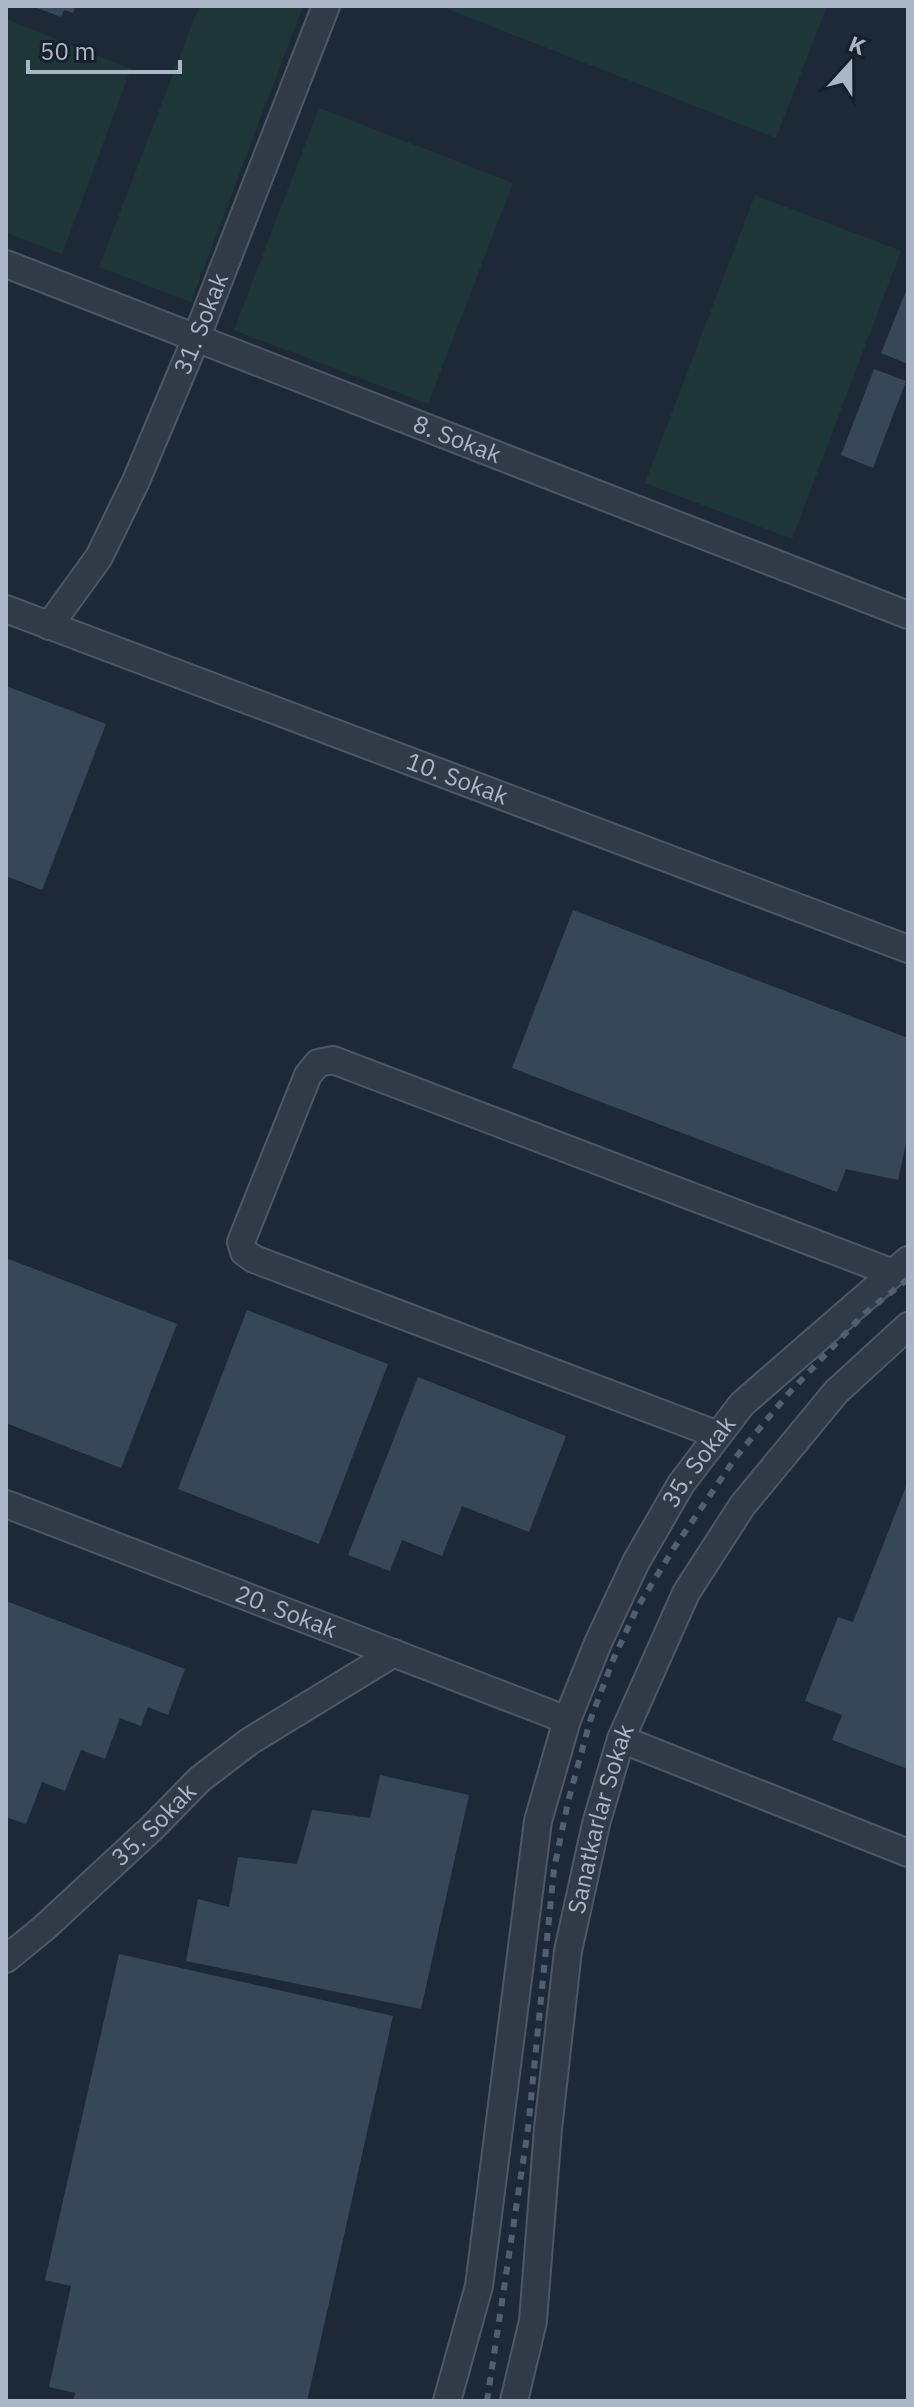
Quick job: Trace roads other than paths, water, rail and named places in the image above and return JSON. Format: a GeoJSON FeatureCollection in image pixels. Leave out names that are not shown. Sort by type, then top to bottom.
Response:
{"type":"FeatureCollection","features":[{"type":"Feature","properties":{"kind":"street","name":"31. Sokak"},"geometry":{"type":"LineString","coordinates":[[49,626],[99,557],[136,481],[197,336],[326,6]]}},
{"type":"Feature","properties":{"kind":"street","name":"8. Sokak"},"geometry":{"type":"LineString","coordinates":[[6,264],[908,615]]}},
{"type":"Feature","properties":{"kind":"street","name":"10. Sokak"},"geometry":{"type":"LineString","coordinates":[[6,609],[908,949]]}},
{"type":"Feature","properties":{"kind":"street"},"geometry":{"type":"LineString","coordinates":[[718,1435],[254,1259],[244,1252],[241,1242],[308,1075],[318,1063],[333,1060],[901,1266]]}},
{"type":"Feature","properties":{"kind":"street","name":"35. Sokak"},"geometry":{"type":"LineString","coordinates":[[447,2401],[479,2286],[538,1821],[567,1720],[598,1643],[636,1562],[681,1484],[742,1404],[901,1266]]}},
{"type":"Feature","properties":{"kind":"street","name":"Sanatkarlar Sokak"},"geometry":{"type":"LineString","coordinates":[[514,2401],[533,2321],[548,2129],[568,1951],[596,1824],[621,1739],[686,1593],[742,1506],[836,1392],[908,1326]]}},
{"type":"Feature","properties":{"kind":"street","name":"20. Sokak"},"geometry":{"type":"LineString","coordinates":[[6,1504],[567,1720]]}},
{"type":"Feature","properties":{"kind":"street","name":"35. Sokak"},"geometry":{"type":"LineString","coordinates":[[6,1959],[153,1827],[200,1779],[250,1741],[394,1653]]}},
{"type":"Feature","properties":{"kind":"street"},"geometry":{"type":"LineString","coordinates":[[621,1739],[908,1853]]}},
{"type":"Feature","properties":{"kind":"railway"},"geometry":{"type":"LineString","coordinates":[[487,2401],[528,2129],[554,1869],[590,1721],[637,1608],[736,1457],[788,1394],[864,1314],[908,1279]]}}]}
